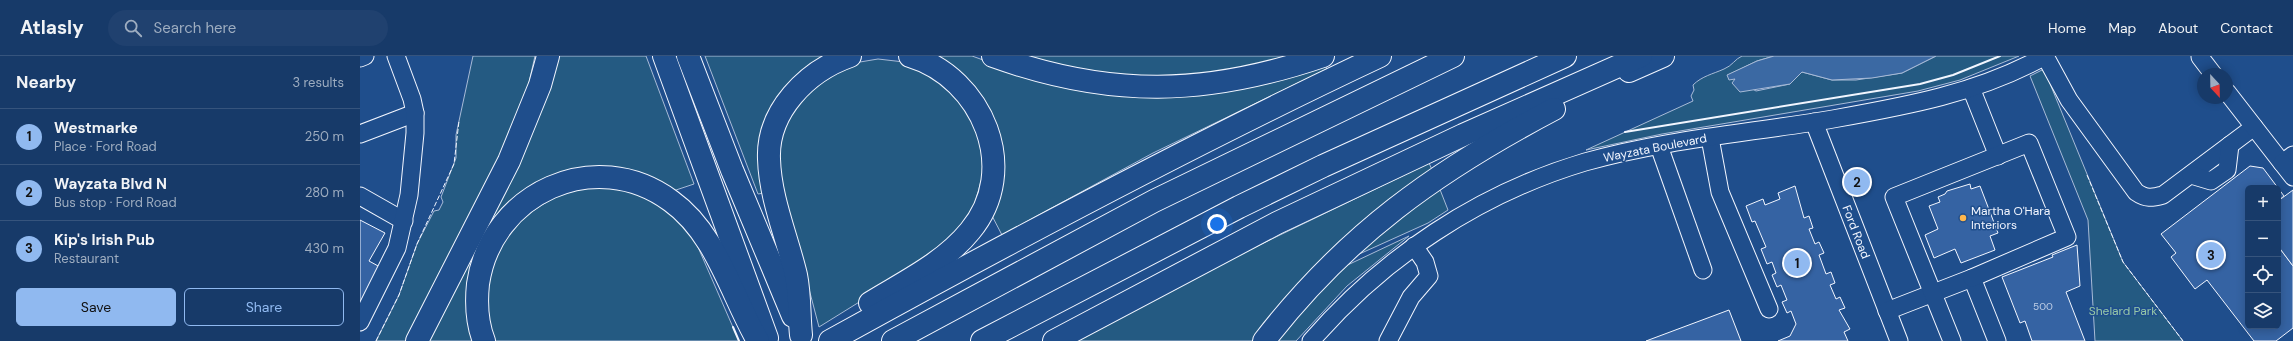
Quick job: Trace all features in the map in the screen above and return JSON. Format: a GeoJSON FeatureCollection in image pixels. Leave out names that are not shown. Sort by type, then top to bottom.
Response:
{"type":"FeatureCollection","features":[{"type":"Feature","properties":{"kind":"highway"},"geometry":{"type":"LineString","coordinates":[[417,341],[509,161],[540,84],[548,56]]}},
{"type":"Feature","properties":{"kind":"highway"},"geometry":{"type":"LineString","coordinates":[[664,56],[759,312],[768,341]]}},
{"type":"Feature","properties":{"kind":"highway"},"geometry":{"type":"LineString","coordinates":[[688,56],[732,170],[792,294]]}},
{"type":"Feature","properties":{"kind":"highway"},"geometry":{"type":"LineString","coordinates":[[802,338],[792,294],[771,176],[769,159],[770,145],[778,117],[794,93],[820,70],[850,56]]}},
{"type":"Feature","properties":{"kind":"highway"},"geometry":{"type":"LineString","coordinates":[[829,341],[859,310],[947,255],[972,230],[987,201],[993,169],[992,151],[984,121],[978,109],[963,88],[946,73],[910,56]]}},
{"type":"Feature","properties":{"kind":"highway"},"geometry":{"type":"LineString","coordinates":[[993,56],[1052,74],[1086,81],[1117,85],[1166,87],[1220,83],[1272,72],[1323,56]]}},
{"type":"Feature","properties":{"kind":"highway"},"geometry":{"type":"LineString","coordinates":[[829,341],[1100,194],[1281,103],[1380,56]]}},
{"type":"Feature","properties":{"kind":"highway"},"geometry":{"type":"LineString","coordinates":[[893,341],[1154,201],[1453,56]]}},
{"type":"Feature","properties":{"kind":"highway"},"geometry":{"type":"LineString","coordinates":[[982,341],[1239,207],[1365,147],[1565,56]]}},
{"type":"Feature","properties":{"kind":"highway"},"geometry":{"type":"LineString","coordinates":[[1054,341],[1277,223],[1463,135],[1641,56]]}},
{"type":"Feature","properties":{"kind":"highway"},"geometry":{"type":"LineString","coordinates":[[1264,341],[1306,290],[1350,245],[1431,181],[1526,123],[1663,56]]}},
{"type":"Feature","properties":{"kind":"highway"},"geometry":{"type":"LineString","coordinates":[[484,341],[477,310],[479,277],[487,250],[500,226],[517,209],[541,192],[570,181],[606,177],[633,181],[661,193],[682,209],[702,231],[711,246],[746,320],[758,341]]}},
{"type":"Feature","properties":{"kind":"street"},"geometry":{"type":"LineString","coordinates":[[360,58],[365,56]]}},
{"type":"Feature","properties":{"kind":"street"},"geometry":{"type":"LineString","coordinates":[[360,322],[397,248],[404,221],[415,134],[414,113],[412,99],[396,56]]}},
{"type":"Feature","properties":{"kind":"street"},"geometry":{"type":"LineString","coordinates":[[2045,56],[2069,100],[2143,198],[2152,198],[2163,195],[2254,127]]}},
{"type":"Feature","properties":{"kind":"street","name":"Wayzata Boulevard"},"geometry":{"type":"LineString","coordinates":[[1311,341],[1361,289],[1414,246],[1467,213],[1527,183],[1587,162],[1659,146],[1814,122],[1920,103],[1971,88],[2045,56]]}},
{"type":"Feature","properties":{"kind":"street"},"geometry":{"type":"LineString","coordinates":[[2200,58],[2208,68]]}},
{"type":"Feature","properties":{"kind":"street"},"geometry":{"type":"LineString","coordinates":[[1971,88],[1998,156]]}},
{"type":"Feature","properties":{"kind":"street"},"geometry":{"type":"LineString","coordinates":[[2233,100],[2254,127],[2288,159],[2293,177]]}},
{"type":"Feature","properties":{"kind":"street"},"geometry":{"type":"LineString","coordinates":[[360,134],[414,113]]}},
{"type":"Feature","properties":{"kind":"street","name":"Ford Road"},"geometry":{"type":"LineString","coordinates":[[1814,122],[1899,341]]}},
{"type":"Feature","properties":{"kind":"street"},"geometry":{"type":"LineString","coordinates":[[1710,138],[1716,177],[1720,192],[1769,309]]}},
{"type":"Feature","properties":{"kind":"street"},"geometry":{"type":"LineString","coordinates":[[1887,311],[1933,293],[1972,278],[2068,237],[2029,143],[1894,197],[1933,293],[1952,341]]}},
{"type":"Feature","properties":{"kind":"street"},"geometry":{"type":"LineString","coordinates":[[1659,146],[1703,270]]}},
{"type":"Feature","properties":{"kind":"street"},"geometry":{"type":"LineString","coordinates":[[360,196],[404,221]]}},
{"type":"Feature","properties":{"kind":"street"},"geometry":{"type":"LineString","coordinates":[[1388,341],[1411,297],[1429,276],[1425,262],[1414,246]]}},
{"type":"Feature","properties":{"kind":"street"},"geometry":{"type":"LineString","coordinates":[[1972,278],[1997,341]]}},
{"type":"Feature","properties":{"kind":"green space"},"geometry":{"type":"Polygon","coordinates":[[[473,56],[535,56],[522,113],[410,341],[376,341],[399,295],[417,244],[434,211],[439,210],[443,202],[441,197],[456,158],[456,135],[473,56]]]}},
{"type":"Feature","properties":{"kind":"green space"},"geometry":{"type":"Polygon","coordinates":[[[557,56],[646,56],[694,184],[670,192],[625,173],[504,212],[476,341],[424,341],[557,56]]]}},
{"type":"Feature","properties":{"kind":"green space"},"geometry":{"type":"Polygon","coordinates":[[[705,56],[832,56],[792,85],[764,193],[758,194],[705,56]]]}},
{"type":"Feature","properties":{"kind":"green space"},"geometry":{"type":"Polygon","coordinates":[[[931,56],[972,56],[1011,70],[1095,89],[1324,63],[1327,69],[1153,153],[1002,235],[990,212],[1000,159],[931,56]]]}},
{"type":"Feature","properties":{"kind":"green space"},"geometry":{"type":"Polygon","coordinates":[[[1017,56],[1306,56],[1239,75],[1115,79],[1017,56]]]}},
{"type":"Feature","properties":{"kind":"green space"},"geometry":{"type":"Polygon","coordinates":[[[1742,56],[1774,56],[1757,61],[1728,75],[1756,91],[1790,84],[1802,72],[1832,80],[1856,80],[1902,73],[1936,56],[2019,56],[1960,80],[1918,91],[1662,134],[1586,150],[1693,101],[1691,96],[1694,90],[1693,85],[1696,82],[1704,77],[1727,68],[1742,56]]]}},
{"type":"Feature","properties":{"kind":"green space"},"geometry":{"type":"Polygon","coordinates":[[[878,59],[904,62],[925,68],[971,110],[986,163],[970,221],[927,260],[819,327],[778,171],[781,133],[798,100],[848,64],[878,59]]]}},
{"type":"Feature","properties":{"kind":"green space","name":"Shelard Park"},"geometry":{"type":"Polygon","coordinates":[[[2044,69],[2123,262],[2183,341],[2095,341],[2088,220],[2030,76],[2044,69]]]}},
{"type":"Feature","properties":{"kind":"green space"},"geometry":{"type":"Polygon","coordinates":[[[1429,163],[1433,172],[1256,341],[1077,341],[1220,264],[1429,163]]]}},
{"type":"Feature","properties":{"kind":"green space"},"geometry":{"type":"Polygon","coordinates":[[[617,187],[664,205],[694,238],[739,341],[490,341],[484,283],[512,224],[569,188],[617,187]]]}},
{"type":"Feature","properties":{"kind":"green space"},"geometry":{"type":"Polygon","coordinates":[[[1439,187],[1448,210],[1428,223],[1346,260],[1439,187]]]}},
{"type":"Feature","properties":{"kind":"green space"},"geometry":{"type":"Polygon","coordinates":[[[1409,236],[1347,286],[1296,341],[1276,341],[1337,270],[1409,236]]]}},
{"type":"Feature","properties":{"kind":"shaded area"},"geometry":{"type":"Polygon","coordinates":[[[1774,56],[1936,56],[1902,73],[1872,78],[1832,80],[1802,72],[1790,84],[1740,92],[1732,83],[1735,79],[1729,80],[1727,75],[1757,61],[1774,56]]]}},
{"type":"Feature","properties":{"kind":"building"},"geometry":{"type":"Polygon","coordinates":[[[2250,166],[2263,168],[2276,185],[2245,185],[2245,329],[2281,329],[2281,250],[2293,266],[2293,328],[2276,341],[2254,341],[2207,280],[2195,289],[2171,257],[2176,253],[2161,234],[2250,166]]]}},
{"type":"Feature","properties":{"kind":"building","name":"Martha O'Hara Interiors"},"geometry":{"type":"Polygon","coordinates":[[[1970,184],[1971,189],[1980,186],[1998,233],[1990,236],[1995,250],[1961,263],[1955,249],[1934,258],[1925,235],[1938,229],[1929,206],[1940,202],[1938,197],[1945,194],[1947,191],[1970,184]]]}},
{"type":"Feature","properties":{"kind":"building"},"geometry":{"type":"Polygon","coordinates":[[[1795,186],[1804,218],[1809,216],[1813,228],[1809,229],[1815,244],[1819,242],[1824,253],[1819,255],[1826,274],[1831,272],[1835,283],[1830,285],[1836,299],[1840,297],[1845,308],[1839,310],[1850,329],[1844,332],[1848,341],[1778,341],[1790,336],[1796,324],[1791,311],[1787,313],[1782,302],[1787,300],[1781,285],[1777,287],[1772,275],[1776,273],[1772,262],[1767,264],[1761,249],[1766,247],[1755,221],[1752,222],[1746,206],[1763,199],[1765,205],[1780,199],[1778,193],[1795,186]]]}},
{"type":"Feature","properties":{"kind":"building"},"geometry":{"type":"Polygon","coordinates":[[[2293,190],[2293,266],[2281,250],[2281,199],[2293,190]]]}},
{"type":"Feature","properties":{"kind":"building"},"geometry":{"type":"Polygon","coordinates":[[[360,220],[385,233],[369,261],[380,267],[360,306],[360,220]]]}},
{"type":"Feature","properties":{"kind":"building"},"geometry":{"type":"Polygon","coordinates":[[[2077,245],[2080,286],[2066,292],[2085,341],[2032,341],[2025,321],[2020,323],[2002,277],[2053,257],[2052,255],[2077,245]]]}},
{"type":"Feature","properties":{"kind":"building"},"geometry":{"type":"Polygon","coordinates":[[[1729,310],[1741,341],[1646,341],[1729,310]]]}},
{"type":"Feature","properties":{"kind":"fence"},"geometry":{"type":"LineString","coordinates":[[376,341],[399,295],[417,244],[454,164],[459,121]]}},
{"type":"Feature","properties":{"kind":"fence"},"geometry":{"type":"LineString","coordinates":[[2087,175],[2123,262],[2183,341]]}},
{"type":"Feature","properties":{"kind":"wall"},"geometry":{"type":"LineString","coordinates":[[1625,132],[1920,84],[1953,75],[2000,56]]}},
{"type":"Feature","properties":{"kind":"wall"},"geometry":{"type":"LineString","coordinates":[[733,327],[739,341]]}},
{"type":"Feature","properties":{"kind":"place","name":"Wayzata Blvd N"},"geometry":{"type":"Point","coordinates":[1857,182]}},
{"type":"Feature","properties":{"kind":"place","name":"Martha O'Hara Interiors"},"geometry":{"type":"Point","coordinates":[1963,218]}},
{"type":"Feature","properties":{"kind":"place","name":"Kip's Irish Pub"},"geometry":{"type":"Point","coordinates":[2211,255]}},
{"type":"Feature","properties":{"kind":"place","name":"Westmarke"},"geometry":{"type":"Point","coordinates":[1797,263]}}]}
